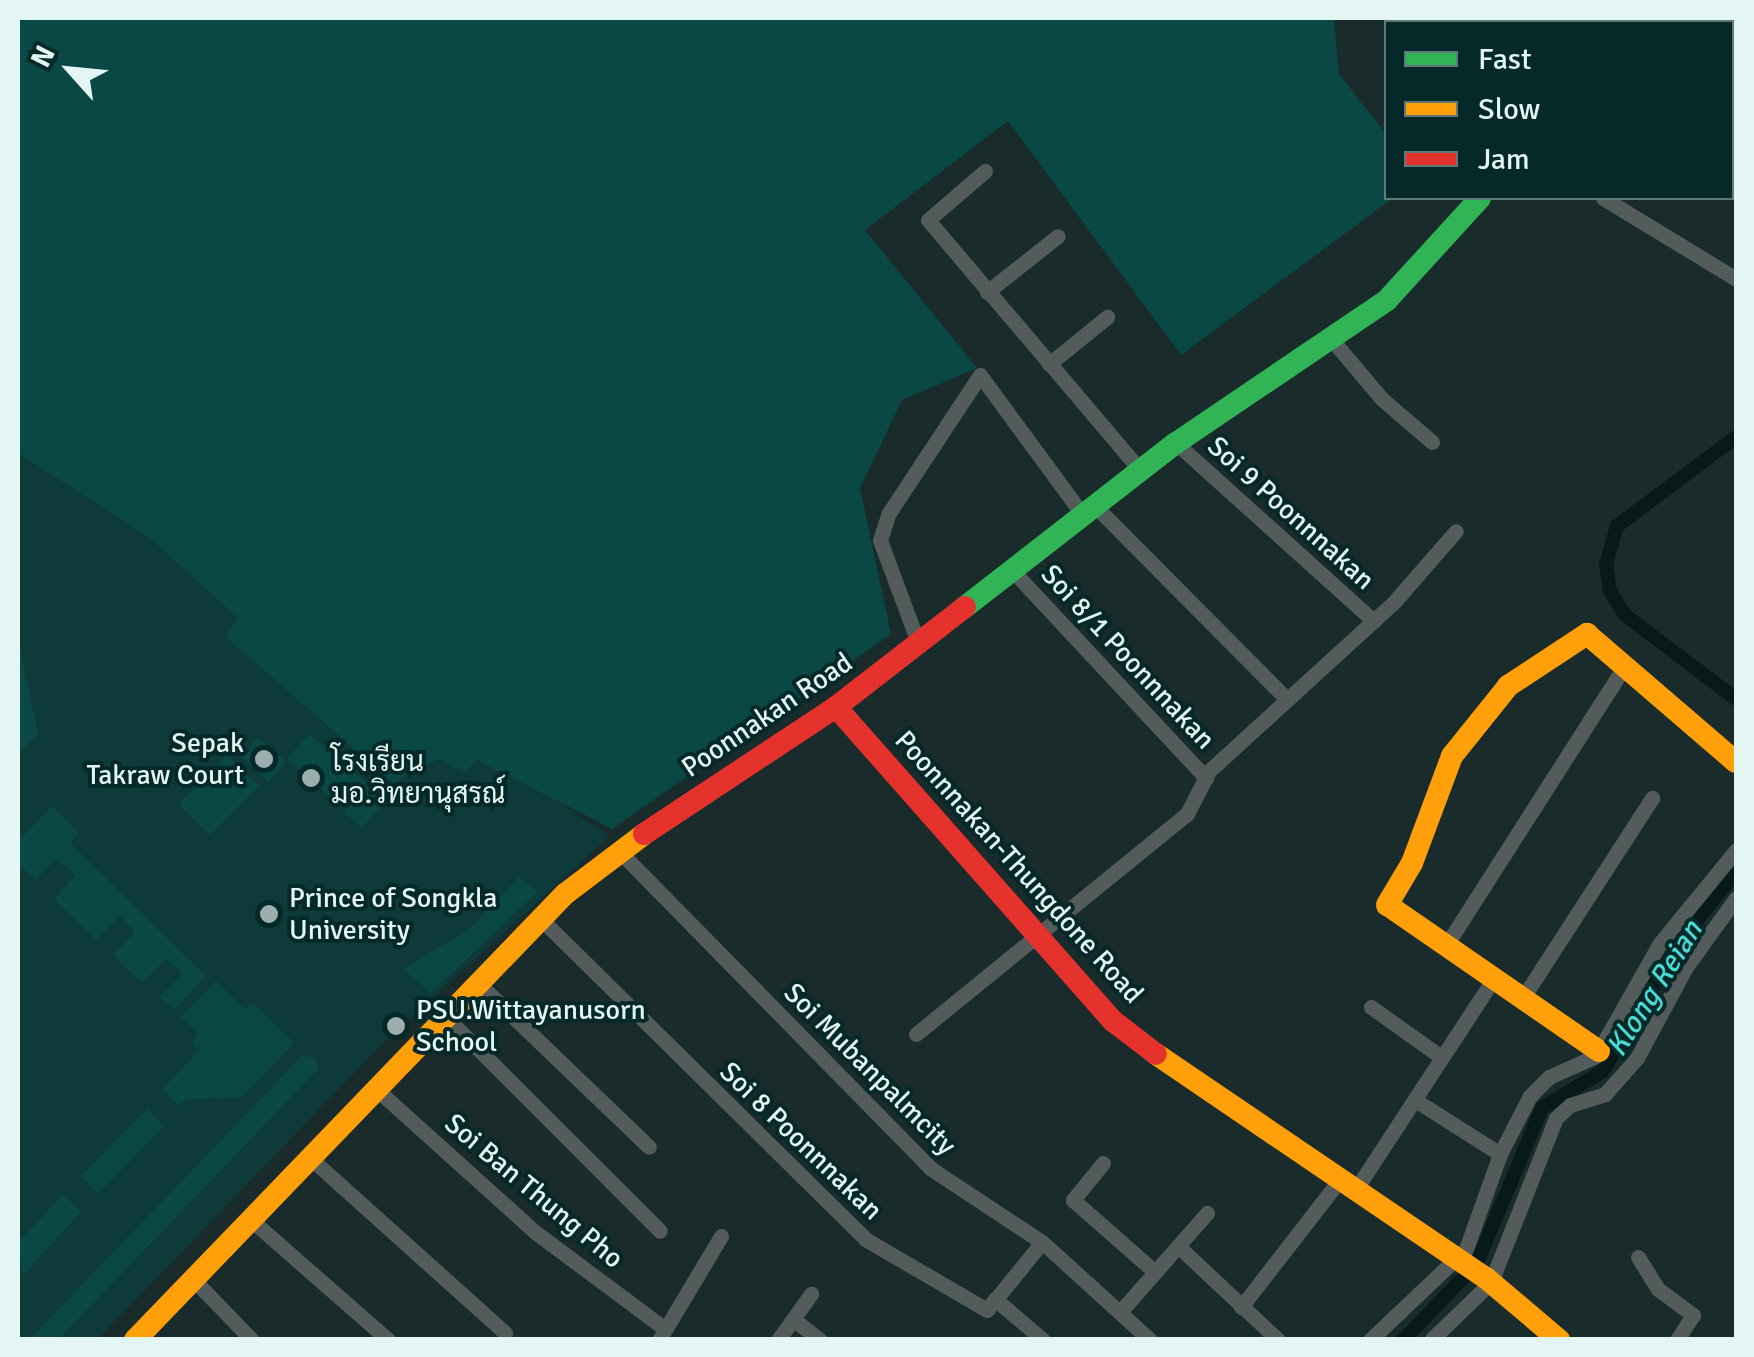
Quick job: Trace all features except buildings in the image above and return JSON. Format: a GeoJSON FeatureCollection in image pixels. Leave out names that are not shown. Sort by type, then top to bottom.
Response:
{"type":"FeatureCollection","features":[{"type":"Feature","properties":{"kind":"street"},"geometry":{"type":"LineString","coordinates":[[985,172],[928,220],[1140,470]]}},
{"type":"Feature","properties":{"kind":"street","name":"Poonnakan Road"},"geometry":{"type":"LineString","coordinates":[[135,1340],[444,1015],[540,918],[618,851],[836,707],[1176,443],[1332,341],[1410,280],[1478,200]]}},
{"type":"Feature","properties":{"kind":"street"},"geometry":{"type":"LineString","coordinates":[[1606,200],[1736,279]]}},
{"type":"Feature","properties":{"kind":"street"},"geometry":{"type":"LineString","coordinates":[[987,292],[1058,236]]}},
{"type":"Feature","properties":{"kind":"street"},"geometry":{"type":"LineString","coordinates":[[1050,364],[1107,317]]}},
{"type":"Feature","properties":{"kind":"street"},"geometry":{"type":"LineString","coordinates":[[1332,341],[1382,400],[1432,442]]}},
{"type":"Feature","properties":{"kind":"street"},"geometry":{"type":"LineString","coordinates":[[919,645],[880,540],[889,513],[980,375],[1089,510],[1284,697]]}},
{"type":"Feature","properties":{"kind":"street","name":"Soi 9 Poonnnakan"},"geometry":{"type":"LineString","coordinates":[[1176,443],[1374,621]]}},
{"type":"Feature","properties":{"kind":"street"},"geometry":{"type":"LineString","coordinates":[[916,1034],[1186,814],[1206,778],[1284,697],[1374,621],[1456,531]]}},
{"type":"Feature","properties":{"kind":"street","name":"Soi 8/1 Poonnnakan"},"geometry":{"type":"LineString","coordinates":[[1014,570],[1206,778]]}},
{"type":"Feature","properties":{"kind":"street"},"geometry":{"type":"LineString","coordinates":[[1599,1052],[1524,996],[1387,905],[1412,864],[1452,756],[1508,686],[1587,634],[1736,762]]}},
{"type":"Feature","properties":{"kind":"street"},"geometry":{"type":"LineString","coordinates":[[1445,946],[1625,666]]}},
{"type":"Feature","properties":{"kind":"street","name":"Poonnnakan-Thungdone Road"},"geometry":{"type":"LineString","coordinates":[[836,707],[1113,1021],[1346,1187],[1488,1280]]}},
{"type":"Feature","properties":{"kind":"street"},"geometry":{"type":"LineString","coordinates":[[1524,996],[1652,798]]}},
{"type":"Feature","properties":{"kind":"street"},"geometry":{"type":"LineString","coordinates":[[1370,1340],[1460,1260],[1500,1154],[1541,1083],[1599,1052],[1660,943],[1736,850]]}},
{"type":"Feature","properties":{"kind":"street","name":"Soi Mubanpalmcity"},"geometry":{"type":"LineString","coordinates":[[618,851],[930,1168],[1042,1242],[1150,1340]]}},
{"type":"Feature","properties":{"kind":"street"},"geometry":{"type":"LineString","coordinates":[[1432,1340],[1488,1280],[1556,1118],[1570,1105],[1604,1094],[1637,1058],[1686,966],[1736,898]]}},
{"type":"Feature","properties":{"kind":"street","name":"Soi 8 Poonnnakan"},"geometry":{"type":"LineString","coordinates":[[540,918],[865,1239],[991,1305],[1043,1340]]}},
{"type":"Feature","properties":{"kind":"street"},"geometry":{"type":"LineString","coordinates":[[1240,1307],[1346,1187],[1415,1100],[1494,978]]}},
{"type":"Feature","properties":{"kind":"street"},"geometry":{"type":"LineString","coordinates":[[477,982],[649,1148]]}},
{"type":"Feature","properties":{"kind":"street"},"geometry":{"type":"LineString","coordinates":[[1371,1008],[1442,1057]]}},
{"type":"Feature","properties":{"kind":"street"},"geometry":{"type":"LineString","coordinates":[[444,1015],[660,1231]]}},
{"type":"Feature","properties":{"kind":"street","name":"Soi Ban Thung Pho"},"geometry":{"type":"LineString","coordinates":[[374,1087],[535,1232],[662,1334]]}},
{"type":"Feature","properties":{"kind":"street"},"geometry":{"type":"LineString","coordinates":[[1415,1100],[1500,1154]]}},
{"type":"Feature","properties":{"kind":"street"},"geometry":{"type":"LineString","coordinates":[[308,1156],[506,1333]]}},
{"type":"Feature","properties":{"kind":"street"},"geometry":{"type":"LineString","coordinates":[[1103,1163],[1073,1200],[1155,1272]]}},
{"type":"Feature","properties":{"kind":"street"},"geometry":{"type":"LineString","coordinates":[[1120,1312],[1207,1212]]}},
{"type":"Feature","properties":{"kind":"street"},"geometry":{"type":"LineString","coordinates":[[250,1218],[388,1340]]}},
{"type":"Feature","properties":{"kind":"street"},"geometry":{"type":"LineString","coordinates":[[662,1334],[721,1236]]}},
{"type":"Feature","properties":{"kind":"street"},"geometry":{"type":"LineString","coordinates":[[991,1305],[1042,1242]]}},
{"type":"Feature","properties":{"kind":"street"},"geometry":{"type":"LineString","coordinates":[[1178,1246],[1278,1340]]}},
{"type":"Feature","properties":{"kind":"street"},"geometry":{"type":"LineString","coordinates":[[1638,1257],[1653,1284],[1693,1316],[1677,1340]]}},
{"type":"Feature","properties":{"kind":"street"},"geometry":{"type":"LineString","coordinates":[[193,1279],[252,1340]]}},
{"type":"Feature","properties":{"kind":"street"},"geometry":{"type":"LineString","coordinates":[[1488,1280],[1559,1340]]}},
{"type":"Feature","properties":{"kind":"street"},"geometry":{"type":"LineString","coordinates":[[778,1340],[811,1294]]}},
{"type":"Feature","properties":{"kind":"street"},"geometry":{"type":"LineString","coordinates":[[793,1319],[820,1340]]}},
{"type":"Feature","properties":{"kind":"shaded area"},"geometry":{"type":"Polygon","coordinates":[[[18,18],[1334,18],[1339,74],[1384,131],[1384,200],[1390,200],[1181,355],[1008,121],[865,230],[977,368],[902,400],[860,488],[891,634],[612,829],[477,760],[465,772],[438,759],[393,783],[225,636],[238,618],[150,538],[18,453],[18,18]]]}},
{"type":"Feature","properties":{"kind":"shaded area","name":"Prince of Songkla University"},"geometry":{"type":"Polygon","coordinates":[[[18,447],[610,836],[386,1040],[98,1339],[18,1339],[18,447]]]}},
{"type":"Feature","properties":{"kind":"shaded area"},"geometry":{"type":"Polygon","coordinates":[[[18,637],[38,734],[18,755],[18,637]]]}},
{"type":"Feature","properties":{"kind":"shaded area"},"geometry":{"type":"Polygon","coordinates":[[[309,734],[366,782],[342,808],[287,759],[309,734]]]}},
{"type":"Feature","properties":{"kind":"shaded area","name":"Sepak Takraw Court"},"geometry":{"type":"Polygon","coordinates":[[[258,737],[287,762],[269,782],[242,757],[258,737]]]}},
{"type":"Feature","properties":{"kind":"shaded area"},"geometry":{"type":"Polygon","coordinates":[[[227,755],[259,786],[210,835],[179,804],[227,755]]]}},
{"type":"Feature","properties":{"kind":"shaded area"},"geometry":{"type":"Polygon","coordinates":[[[368,784],[387,800],[362,828],[344,812],[368,784]]]}},
{"type":"Feature","properties":{"kind":"shaded area"},"geometry":{"type":"Polygon","coordinates":[[[52,806],[79,833],[70,843],[206,976],[174,1010],[160,997],[182,974],[166,959],[142,983],[113,955],[135,932],[120,916],[96,940],[54,899],[75,875],[57,858],[35,880],[18,863],[18,841],[52,806]]]}},
{"type":"Feature","properties":{"kind":"shaded area"},"geometry":{"type":"Polygon","coordinates":[[[519,877],[538,891],[431,993],[403,969],[471,928],[519,877]]]}},
{"type":"Feature","properties":{"kind":"shaded area"},"geometry":{"type":"Polygon","coordinates":[[[216,981],[245,1009],[253,1003],[294,1043],[242,1097],[186,1099],[179,1106],[162,1089],[199,1051],[192,1043],[199,1034],[181,1017],[216,981]]]}},
{"type":"Feature","properties":{"kind":"shaded area"},"geometry":{"type":"Polygon","coordinates":[[[302,1056],[314,1057],[318,1069],[59,1339],[30,1339],[302,1056]]]}},
{"type":"Feature","properties":{"kind":"shaded area"},"geometry":{"type":"Polygon","coordinates":[[[147,1109],[164,1126],[98,1194],[81,1176],[147,1109]]]}},
{"type":"Feature","properties":{"kind":"shaded area"},"geometry":{"type":"Polygon","coordinates":[[[63,1194],[81,1212],[23,1275],[18,1243],[63,1194]]]}},
{"type":"Feature","properties":{"kind":"waterway","name":"Klong Reian"},"geometry":{"type":"LineString","coordinates":[[1736,437],[1617,526],[1606,564],[1610,591],[1625,615],[1736,699]]}},
{"type":"Feature","properties":{"kind":"waterway","name":"Klong Reian"},"geometry":{"type":"LineString","coordinates":[[1403,1340],[1476,1265],[1542,1108],[1603,1071],[1683,937],[1736,872]]}},
{"type":"Feature","properties":{"kind":"traffic: fast"},"geometry":{"type":"LineString","coordinates":[[965,607],[1176,443],[1387,300],[1478,200]]}},
{"type":"Feature","properties":{"kind":"traffic: slow"},"geometry":{"type":"LineString","coordinates":[[1599,1051],[1387,905],[1412,863],[1452,756],[1508,686],[1587,634],[1736,762]]}},
{"type":"Feature","properties":{"kind":"traffic: slow"},"geometry":{"type":"LineString","coordinates":[[135,1340],[565,894],[644,834]]}},
{"type":"Feature","properties":{"kind":"traffic: slow"},"geometry":{"type":"LineString","coordinates":[[1156,1054],[1486,1278],[1559,1340]]}},
{"type":"Feature","properties":{"kind":"traffic: jam"},"geometry":{"type":"LineString","coordinates":[[644,834],[836,707],[965,607]]}},
{"type":"Feature","properties":{"kind":"traffic: jam"},"geometry":{"type":"LineString","coordinates":[[836,707],[1113,1021],[1156,1054]]}},
{"type":"Feature","properties":{"kind":"place","name":"Sepak Takraw Court"},"geometry":{"type":"Point","coordinates":[264,759]}},
{"type":"Feature","properties":{"kind":"place","name":"โรงเรียน มอ.วิทยานุสรณ์"},"geometry":{"type":"Point","coordinates":[311,778]}},
{"type":"Feature","properties":{"kind":"place","name":"Prince of Songkla University"},"geometry":{"type":"Point","coordinates":[269,914]}},
{"type":"Feature","properties":{"kind":"place","name":"PSU.Wittayanusorn School"},"geometry":{"type":"Point","coordinates":[396,1026]}}]}
